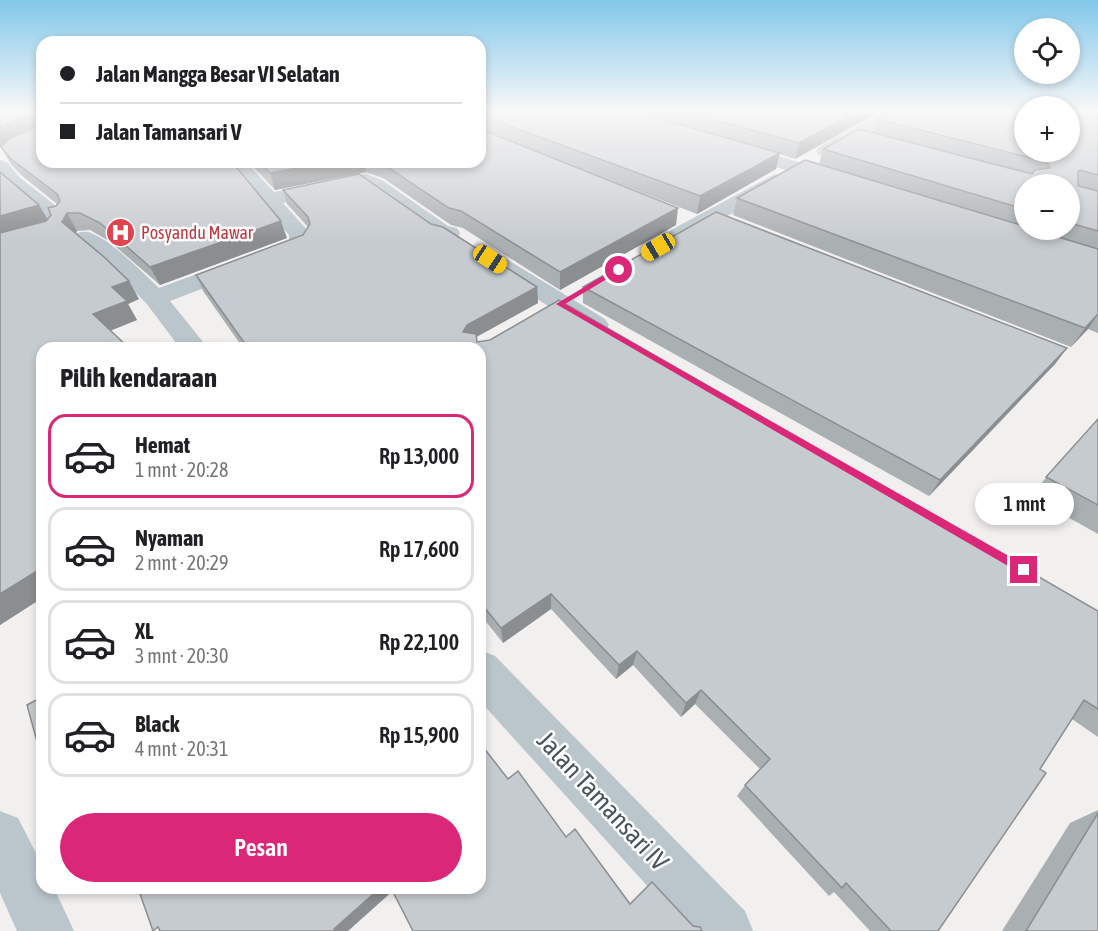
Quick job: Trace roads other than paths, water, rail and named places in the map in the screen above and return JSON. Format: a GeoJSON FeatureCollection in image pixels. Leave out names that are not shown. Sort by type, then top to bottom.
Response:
{"type":"FeatureCollection","features":[{"type":"Feature","properties":{"kind":"street"},"geometry":{"type":"LineString","coordinates":[[758,155],[853,184]]}},
{"type":"Feature","properties":{"kind":"street"},"geometry":{"type":"LineString","coordinates":[[658,247],[817,155]]}},
{"type":"Feature","properties":{"kind":"street"},"geometry":{"type":"LineString","coordinates":[[3,159],[12,180],[58,217]]}},
{"type":"Feature","properties":{"kind":"street"},"geometry":{"type":"LineString","coordinates":[[155,298],[298,244],[301,238],[299,233],[242,168]]}},
{"type":"Feature","properties":{"kind":"street"},"geometry":{"type":"LineString","coordinates":[[271,199],[365,180],[375,184],[442,232],[454,235],[463,241]]}},
{"type":"Feature","properties":{"kind":"street"},"geometry":{"type":"LineString","coordinates":[[675,214],[742,229]]}},
{"type":"Feature","properties":{"kind":"street"},"geometry":{"type":"LineString","coordinates":[[85,238],[123,267],[155,298],[189,342]]}},
{"type":"Feature","properties":{"kind":"street"},"geometry":{"type":"LineString","coordinates":[[481,253],[560,304],[625,341]]}},
{"type":"Feature","properties":{"kind":"street","name":"Jalan Tamansari IV"},"geometry":{"type":"LineString","coordinates":[[486,676],[725,931]]}},
{"type":"Feature","properties":{"kind":"street"},"geometry":{"type":"LineString","coordinates":[[0,836],[46,931]]}},
{"type":"Feature","properties":{"kind":"place","name":"Posyandu Mawar"},"geometry":{"type":"Point","coordinates":[120,232]}}]}
